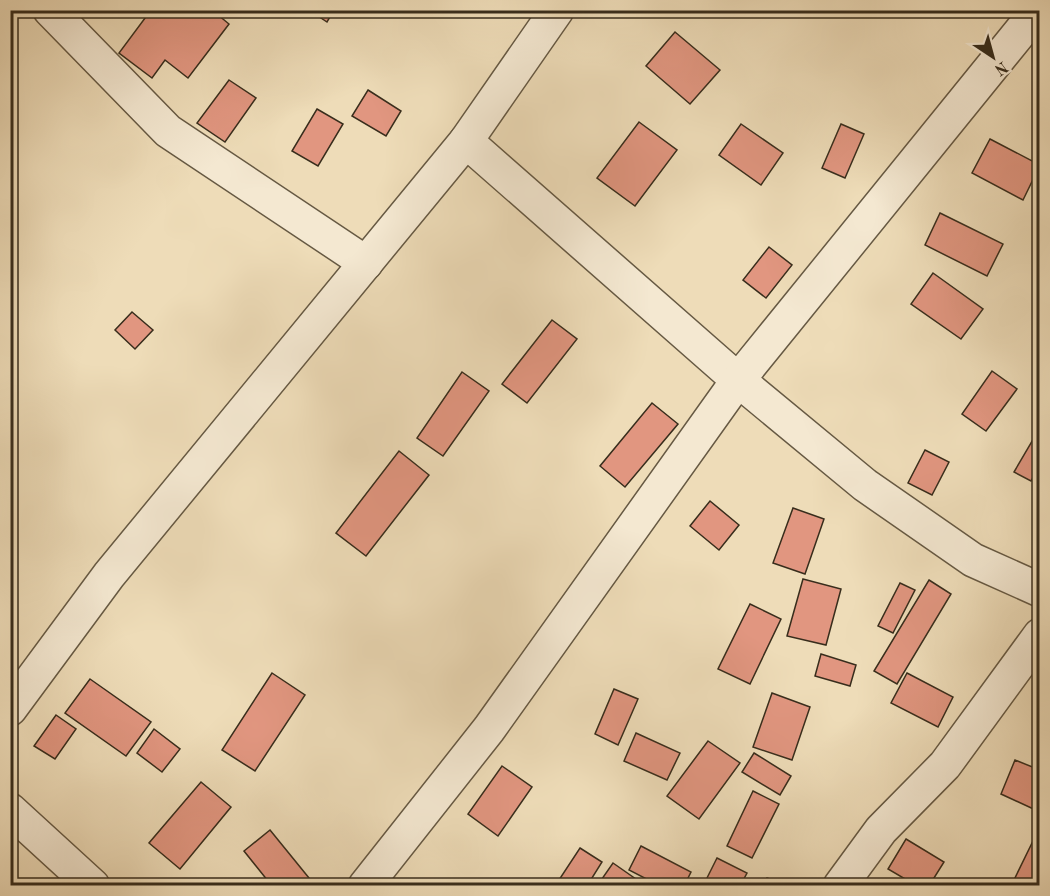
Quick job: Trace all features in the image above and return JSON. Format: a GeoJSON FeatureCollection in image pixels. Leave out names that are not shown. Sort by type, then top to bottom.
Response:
{"type":"FeatureCollection","features":[{"type":"Feature","properties":{"kind":"street"},"geometry":{"type":"LineString","coordinates":[[50,10],[168,131],[366,263]]}},
{"type":"Feature","properties":{"kind":"street"},"geometry":{"type":"LineString","coordinates":[[10,709],[109,575],[466,141],[557,10]]}},
{"type":"Feature","properties":{"kind":"street"},"geometry":{"type":"LineString","coordinates":[[365,885],[489,729],[738,380],[1038,10]]}},
{"type":"Feature","properties":{"kind":"street"},"geometry":{"type":"LineString","coordinates":[[466,141],[738,380],[865,485],[973,560],[1040,591]]}},
{"type":"Feature","properties":{"kind":"street"},"geometry":{"type":"LineString","coordinates":[[840,885],[881,830],[945,765],[1040,636]]}},
{"type":"Feature","properties":{"kind":"street"},"geometry":{"type":"LineString","coordinates":[[10,810],[93,885]]}},
{"type":"Feature","properties":{"kind":"building"},"geometry":{"type":"Polygon","coordinates":[[[151,10],[212,10],[229,24],[188,78],[165,60],[152,78],[119,53],[151,10]]]}},
{"type":"Feature","properties":{"kind":"building"},"geometry":{"type":"Polygon","coordinates":[[[309,10],[334,10],[327,22],[309,10]]]}},
{"type":"Feature","properties":{"kind":"building"},"geometry":{"type":"Polygon","coordinates":[[[675,32],[720,70],[690,104],[646,66],[675,32]]]}},
{"type":"Feature","properties":{"kind":"building"},"geometry":{"type":"Polygon","coordinates":[[[229,80],[256,98],[225,142],[197,123],[229,80]]]}},
{"type":"Feature","properties":{"kind":"building"},"geometry":{"type":"Polygon","coordinates":[[[368,90],[401,111],[386,136],[352,116],[368,90]]]}},
{"type":"Feature","properties":{"kind":"building"},"geometry":{"type":"Polygon","coordinates":[[[317,109],[343,124],[318,166],[292,151],[317,109]]]}},
{"type":"Feature","properties":{"kind":"building"},"geometry":{"type":"Polygon","coordinates":[[[639,122],[677,150],[635,206],[597,178],[639,122]]]}},
{"type":"Feature","properties":{"kind":"building"},"geometry":{"type":"Polygon","coordinates":[[[741,124],[783,153],[761,185],[719,155],[741,124]]]}},
{"type":"Feature","properties":{"kind":"building"},"geometry":{"type":"Polygon","coordinates":[[[841,124],[864,134],[845,178],[822,168],[841,124]]]}},
{"type":"Feature","properties":{"kind":"building"},"geometry":{"type":"Polygon","coordinates":[[[990,139],[1040,165],[1023,200],[972,173],[990,139]]]}},
{"type":"Feature","properties":{"kind":"building"},"geometry":{"type":"Polygon","coordinates":[[[940,213],[1003,244],[987,276],[925,245],[940,213]]]}},
{"type":"Feature","properties":{"kind":"building"},"geometry":{"type":"Polygon","coordinates":[[[769,247],[792,265],[766,298],[743,280],[769,247]]]}},
{"type":"Feature","properties":{"kind":"building"},"geometry":{"type":"Polygon","coordinates":[[[933,273],[983,309],[961,339],[911,304],[933,273]]]}},
{"type":"Feature","properties":{"kind":"building"},"geometry":{"type":"Polygon","coordinates":[[[132,312],[153,330],[135,349],[115,330],[132,312]]]}},
{"type":"Feature","properties":{"kind":"building"},"geometry":{"type":"Polygon","coordinates":[[[552,320],[577,339],[527,403],[502,384],[552,320]]]}},
{"type":"Feature","properties":{"kind":"building"},"geometry":{"type":"Polygon","coordinates":[[[992,371],[1017,389],[986,431],[962,414],[992,371]]]}},
{"type":"Feature","properties":{"kind":"building"},"geometry":{"type":"Polygon","coordinates":[[[462,372],[489,391],[443,456],[417,438],[462,372]]]}},
{"type":"Feature","properties":{"kind":"building"},"geometry":{"type":"Polygon","coordinates":[[[652,403],[678,424],[625,487],[600,466],[652,403]]]}},
{"type":"Feature","properties":{"kind":"building"},"geometry":{"type":"Polygon","coordinates":[[[1038,431],[1040,466],[1031,481],[1014,472],[1038,431]]]}},
{"type":"Feature","properties":{"kind":"building"},"geometry":{"type":"Polygon","coordinates":[[[925,450],[949,462],[932,495],[908,483],[925,450]]]}},
{"type":"Feature","properties":{"kind":"building"},"geometry":{"type":"Polygon","coordinates":[[[399,451],[429,475],[366,556],[336,533],[399,451]]]}},
{"type":"Feature","properties":{"kind":"building"},"geometry":{"type":"Polygon","coordinates":[[[710,501],[739,525],[719,550],[690,526],[710,501]]]}},
{"type":"Feature","properties":{"kind":"building"},"geometry":{"type":"Polygon","coordinates":[[[793,508],[824,519],[805,574],[773,563],[793,508]]]}},
{"type":"Feature","properties":{"kind":"building"},"geometry":{"type":"Polygon","coordinates":[[[803,579],[841,589],[826,645],[787,636],[803,579]]]}},
{"type":"Feature","properties":{"kind":"building"},"geometry":{"type":"Polygon","coordinates":[[[929,580],[951,594],[897,684],[874,671],[929,580]]]}},
{"type":"Feature","properties":{"kind":"building"},"geometry":{"type":"Polygon","coordinates":[[[900,583],[915,590],[893,633],[878,626],[900,583]]]}},
{"type":"Feature","properties":{"kind":"building"},"geometry":{"type":"Polygon","coordinates":[[[750,604],[781,619],[750,684],[718,669],[750,604]]]}},
{"type":"Feature","properties":{"kind":"building"},"geometry":{"type":"Polygon","coordinates":[[[821,654],[856,665],[850,686],[815,676],[821,654]]]}},
{"type":"Feature","properties":{"kind":"building"},"geometry":{"type":"Polygon","coordinates":[[[272,673],[305,695],[255,771],[222,750],[272,673]]]}},
{"type":"Feature","properties":{"kind":"building"},"geometry":{"type":"Polygon","coordinates":[[[907,673],[953,697],[938,727],[891,703],[907,673]]]}},
{"type":"Feature","properties":{"kind":"building"},"geometry":{"type":"Polygon","coordinates":[[[90,679],[151,722],[126,756],[65,713],[90,679]]]}},
{"type":"Feature","properties":{"kind":"building"},"geometry":{"type":"Polygon","coordinates":[[[614,689],[638,699],[618,745],[595,734],[614,689]]]}},
{"type":"Feature","properties":{"kind":"building"},"geometry":{"type":"Polygon","coordinates":[[[772,693],[810,707],[792,760],[753,747],[772,693]]]}},
{"type":"Feature","properties":{"kind":"building"},"geometry":{"type":"Polygon","coordinates":[[[56,715],[76,729],[55,759],[34,746],[56,715]]]}},
{"type":"Feature","properties":{"kind":"building"},"geometry":{"type":"Polygon","coordinates":[[[154,729],[180,749],[162,772],[137,753],[154,729]]]}},
{"type":"Feature","properties":{"kind":"building"},"geometry":{"type":"Polygon","coordinates":[[[636,733],[680,753],[667,780],[624,761],[636,733]]]}},
{"type":"Feature","properties":{"kind":"building"},"geometry":{"type":"Polygon","coordinates":[[[708,741],[740,763],[699,819],[667,796],[708,741]]]}},
{"type":"Feature","properties":{"kind":"building"},"geometry":{"type":"Polygon","coordinates":[[[754,753],[791,776],[780,795],[742,772],[754,753]]]}},
{"type":"Feature","properties":{"kind":"building"},"geometry":{"type":"Polygon","coordinates":[[[1015,760],[1040,770],[1040,812],[1001,794],[1015,760]]]}},
{"type":"Feature","properties":{"kind":"building"},"geometry":{"type":"Polygon","coordinates":[[[502,766],[532,787],[498,836],[468,814],[502,766]]]}},
{"type":"Feature","properties":{"kind":"building"},"geometry":{"type":"Polygon","coordinates":[[[201,782],[231,807],[180,869],[149,843],[201,782]]]}},
{"type":"Feature","properties":{"kind":"building"},"geometry":{"type":"Polygon","coordinates":[[[753,791],[779,804],[752,858],[727,846],[753,791]]]}},
{"type":"Feature","properties":{"kind":"building"},"geometry":{"type":"Polygon","coordinates":[[[270,830],[309,878],[300,886],[272,886],[244,851],[270,830]]]}},
{"type":"Feature","properties":{"kind":"building"},"geometry":{"type":"Polygon","coordinates":[[[906,839],[944,862],[929,886],[917,886],[888,869],[906,839]]]}},
{"type":"Feature","properties":{"kind":"building"},"geometry":{"type":"Polygon","coordinates":[[[1033,841],[1040,844],[1040,886],[1011,886],[1033,841]]]}},
{"type":"Feature","properties":{"kind":"building"},"geometry":{"type":"Polygon","coordinates":[[[641,846],[691,872],[684,886],[660,886],[629,870],[641,846]]]}},
{"type":"Feature","properties":{"kind":"building"},"geometry":{"type":"Polygon","coordinates":[[[580,848],[602,862],[587,886],[555,886],[580,848]]]}},
{"type":"Feature","properties":{"kind":"building"},"geometry":{"type":"Polygon","coordinates":[[[717,858],[747,873],[740,886],[703,886],[717,858]]]}},
{"type":"Feature","properties":{"kind":"building"},"geometry":{"type":"Polygon","coordinates":[[[613,863],[643,884],[642,886],[597,886],[613,863]]]}},
{"type":"Feature","properties":{"kind":"building"},"geometry":{"type":"Polygon","coordinates":[[[767,878],[790,886],[764,886],[767,878]]]}}]}
